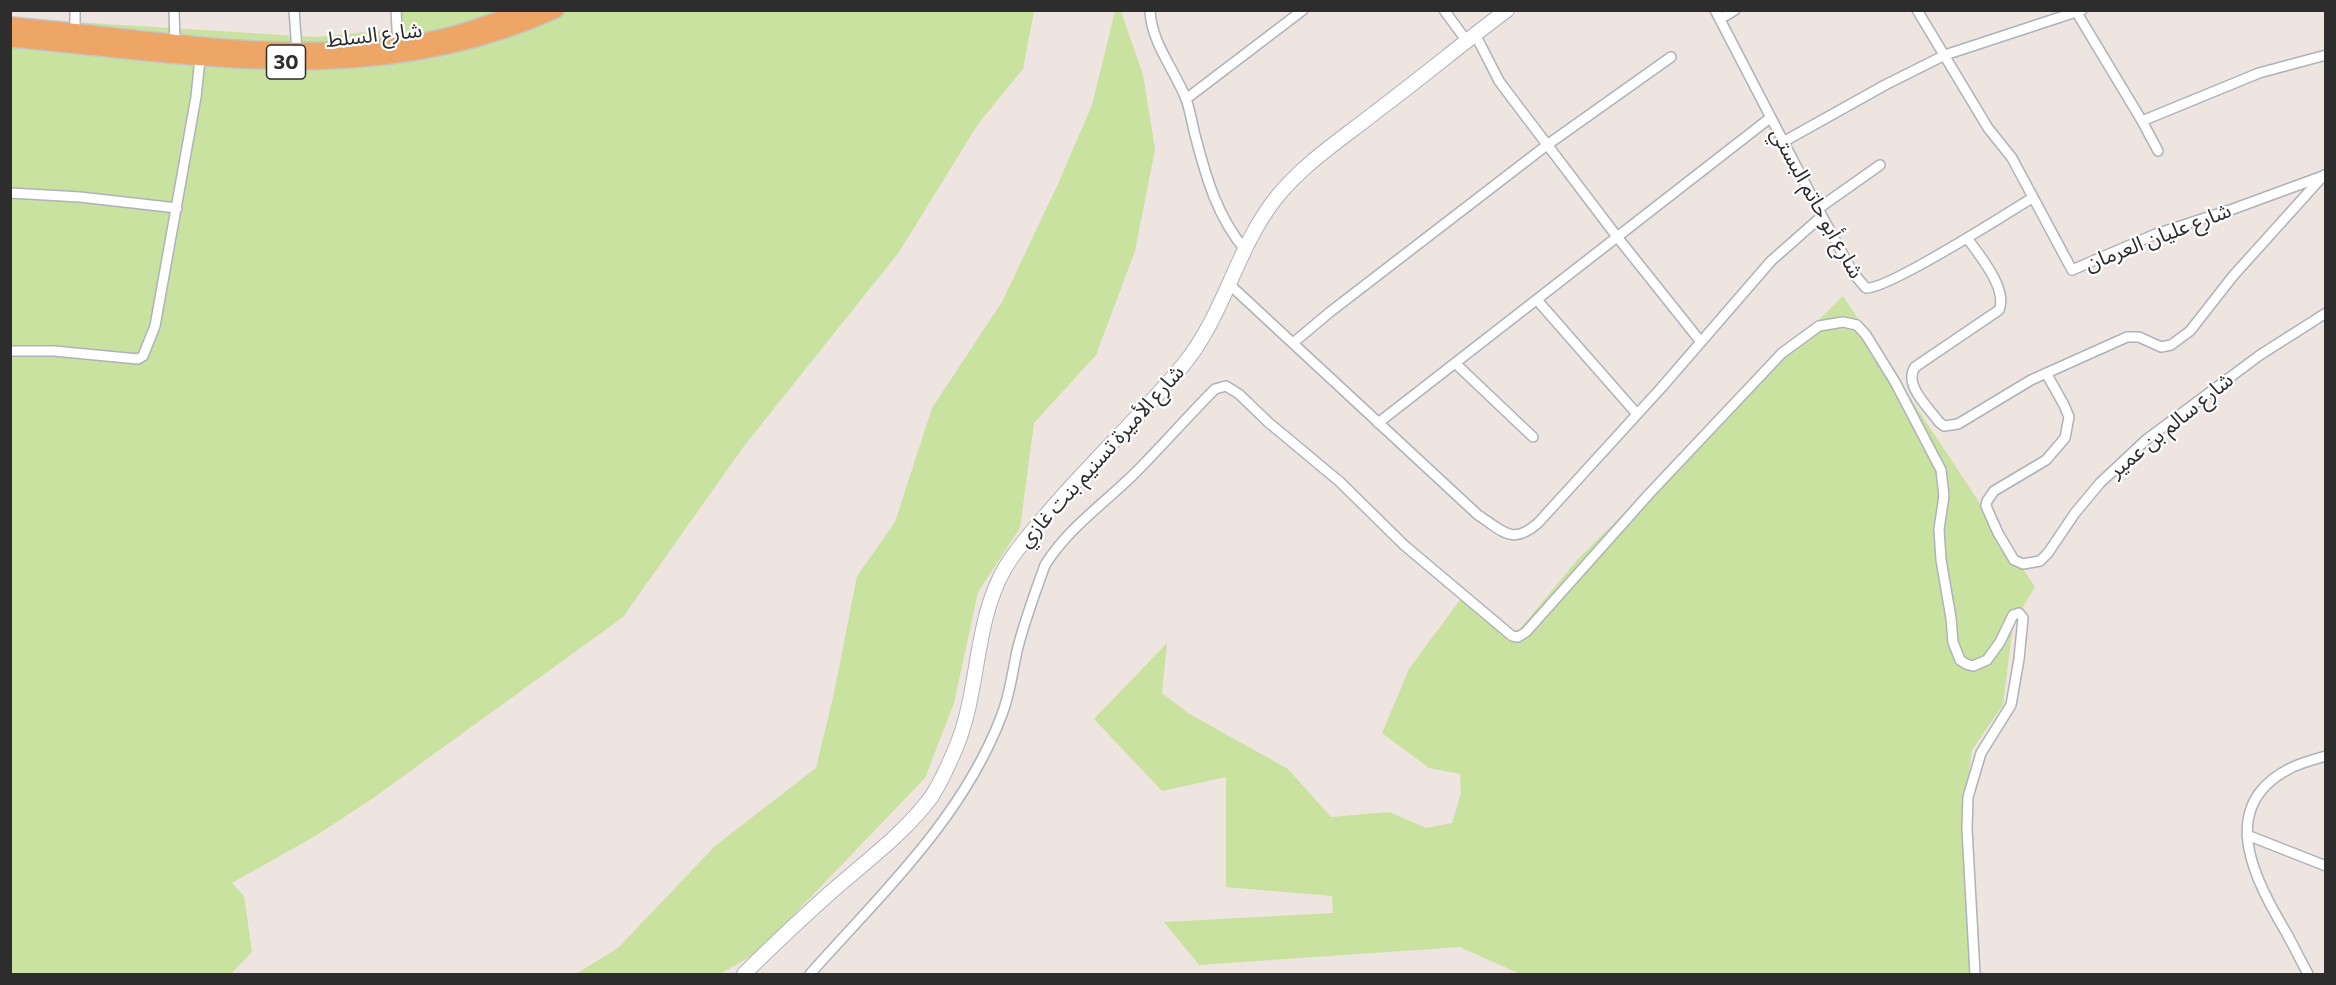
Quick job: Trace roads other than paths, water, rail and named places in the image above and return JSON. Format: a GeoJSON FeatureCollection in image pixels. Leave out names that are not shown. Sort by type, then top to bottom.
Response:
{"type":"FeatureCollection","features":[{"type":"Feature","properties":{"kind":"main road","name":"شارع السلط"},"geometry":{"type":"LineString","coordinates":[[10,25],[175,42],[297,51],[342,51],[398,45],[459,33],[525,10]]}},
{"type":"Feature","properties":{"kind":"main road","name":"شارع السلط"},"geometry":{"type":"LineString","coordinates":[[10,39],[201,59],[301,63],[389,57],[433,50],[529,23],[556,10]]}},
{"type":"Feature","properties":{"kind":"main road","name":"شارع الأميرة تسنيم بنت غازي"},"geometry":{"type":"LineString","coordinates":[[744,975],[806,915],[891,840],[931,796],[958,742],[969,703],[979,646],[997,585],[1004,571],[1023,542],[1083,472],[1183,365],[1206,330],[1259,224],[1275,199],[1306,167],[1507,10]]}},
{"type":"Feature","properties":{"kind":"street"},"geometry":{"type":"LineString","coordinates":[[75,10],[75,31]]}},
{"type":"Feature","properties":{"kind":"street"},"geometry":{"type":"LineString","coordinates":[[174,10],[175,42]]}},
{"type":"Feature","properties":{"kind":"street"},"geometry":{"type":"LineString","coordinates":[[294,10],[297,51]]}},
{"type":"Feature","properties":{"kind":"street"},"geometry":{"type":"LineString","coordinates":[[396,10],[398,45]]}},
{"type":"Feature","properties":{"kind":"street"},"geometry":{"type":"LineString","coordinates":[[1150,10],[1151,24],[1186,99],[1213,197],[1231,234],[1246,251]]}},
{"type":"Feature","properties":{"kind":"street"},"geometry":{"type":"LineString","coordinates":[[1186,99],[1303,10]]}},
{"type":"Feature","properties":{"kind":"street"},"geometry":{"type":"LineString","coordinates":[[1444,10],[1470,37],[1547,146],[1701,342]]}},
{"type":"Feature","properties":{"kind":"street"},"geometry":{"type":"LineString","coordinates":[[1717,15],[1735,10]]}},
{"type":"Feature","properties":{"kind":"street","name":"شارع عليان العرمان"},"geometry":{"type":"LineString","coordinates":[[1917,10],[1988,128],[2012,158],[2072,270],[2174,227],[2233,209],[2325,175]]}},
{"type":"Feature","properties":{"kind":"street"},"geometry":{"type":"LineString","coordinates":[[1783,142],[1885,85],[1945,55],[2079,12],[2158,151]]}},
{"type":"Feature","properties":{"kind":"street","name":"شارع أبو حاتم البستي"},"geometry":{"type":"LineString","coordinates":[[1717,15],[1820,212],[1858,280],[1866,288],[1886,283],[2032,198]]}},
{"type":"Feature","properties":{"kind":"street"},"geometry":{"type":"LineString","coordinates":[[2142,121],[2259,73],[2291,62],[2325,55]]}},
{"type":"Feature","properties":{"kind":"street"},"geometry":{"type":"LineString","coordinates":[[1293,344],[1330,312],[1547,146],[1671,57]]}},
{"type":"Feature","properties":{"kind":"street"},"geometry":{"type":"LineString","coordinates":[[10,351],[54,351],[138,359],[143,356],[155,326],[201,59]]}},
{"type":"Feature","properties":{"kind":"street"},"geometry":{"type":"LineString","coordinates":[[1378,423],[1770,118]]}},
{"type":"Feature","properties":{"kind":"street"},"geometry":{"type":"LineString","coordinates":[[1228,284],[1479,515],[1507,533],[1517,536],[1538,523],[1771,261],[1820,212],[1880,165]]}},
{"type":"Feature","properties":{"kind":"street"},"geometry":{"type":"LineString","coordinates":[[1967,237],[1992,276],[2001,293],[2002,302],[1999,310],[1915,367],[1911,378],[1915,389],[1944,426],[1967,419],[2046,374],[2127,337],[2139,337],[2161,347],[2180,339],[2197,322],[2233,276],[2325,175]]}},
{"type":"Feature","properties":{"kind":"street"},"geometry":{"type":"LineString","coordinates":[[10,193],[80,197],[177,208]]}},
{"type":"Feature","properties":{"kind":"street"},"geometry":{"type":"LineString","coordinates":[[1537,300],[1637,414]]}},
{"type":"Feature","properties":{"kind":"street","name":"شارع سالم بن عمير"},"geometry":{"type":"LineString","coordinates":[[2046,374],[2069,417],[2065,438],[2046,460],[1994,491],[1986,506],[2014,560],[2023,564],[2040,561],[2100,483],[2127,456],[2260,355],[2325,313]]}},
{"type":"Feature","properties":{"kind":"street"},"geometry":{"type":"LineString","coordinates":[[810,975],[921,851],[954,808],[980,764],[1001,717],[1013,681],[1017,652],[1045,565],[1053,552],[1075,528],[1134,474],[1215,389],[1226,386],[1239,394],[1268,422],[1340,482],[1404,545],[1512,636],[1518,637],[1526,632],[1649,494],[1782,353],[1818,326],[1843,322],[1857,325],[1866,335],[1895,382],[1941,470],[1944,496],[1939,529],[1940,552],[1953,642],[1960,660],[1969,665],[1983,663],[2000,642],[2012,617],[2019,613],[2023,618],[2011,705],[1981,753],[1968,797],[1967,829],[1975,975]]}},
{"type":"Feature","properties":{"kind":"street"},"geometry":{"type":"LineString","coordinates":[[1456,364],[1533,437]]}},
{"type":"Feature","properties":{"kind":"street"},"geometry":{"type":"LineString","coordinates":[[2308,975],[2253,870],[2247,835],[2249,820],[2260,791],[2286,770],[2325,756]]}},
{"type":"Feature","properties":{"kind":"street"},"geometry":{"type":"LineString","coordinates":[[2247,835],[2325,866]]}}]}
